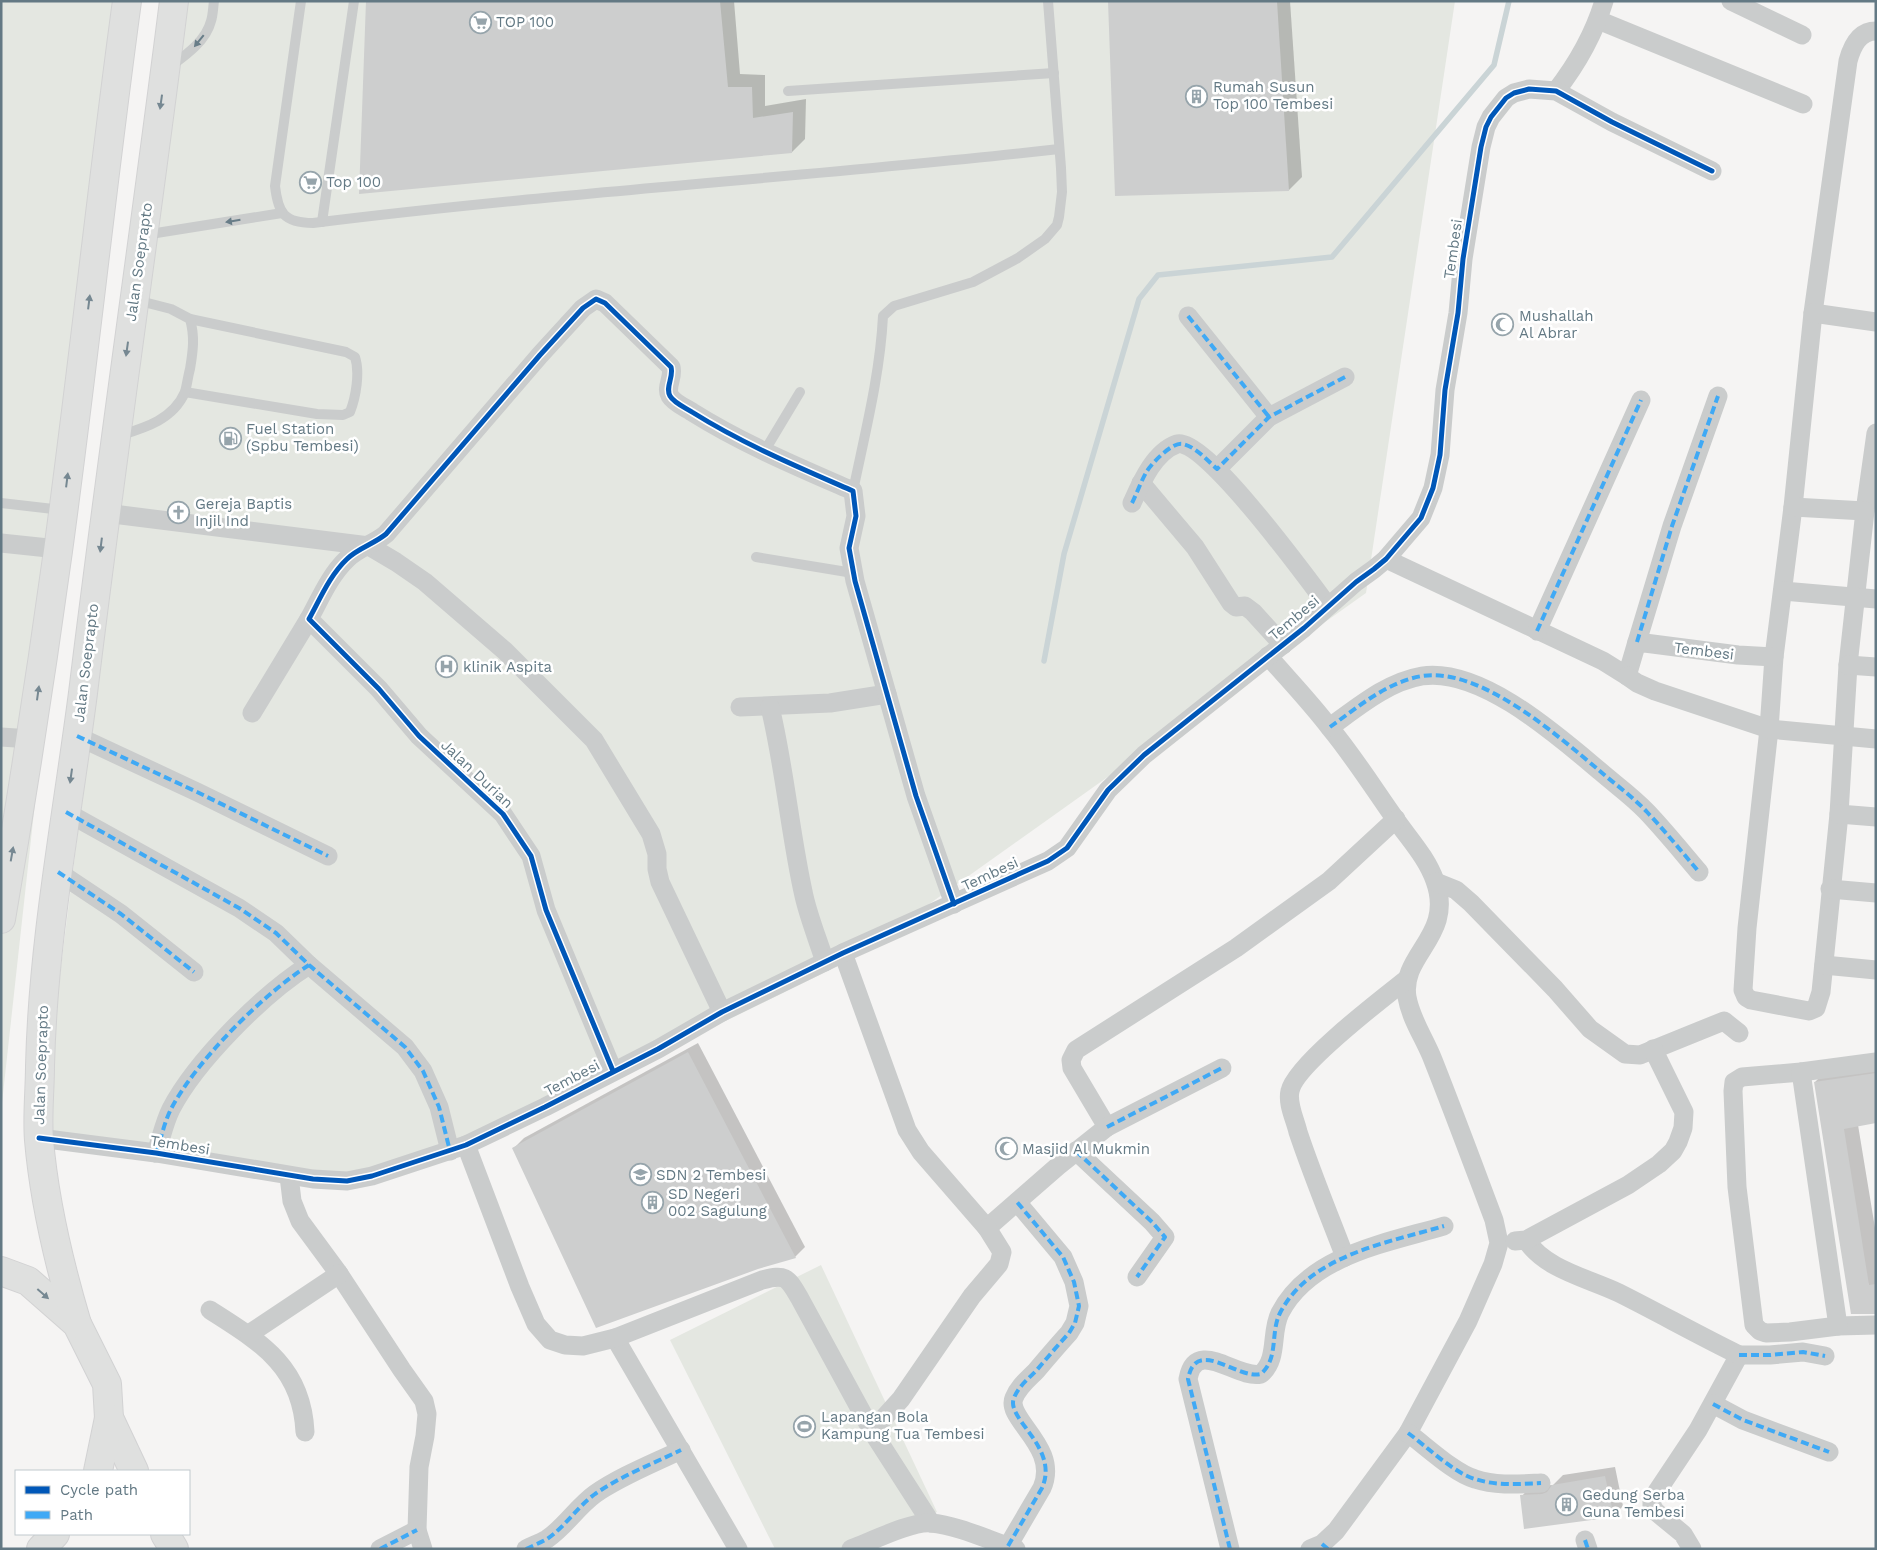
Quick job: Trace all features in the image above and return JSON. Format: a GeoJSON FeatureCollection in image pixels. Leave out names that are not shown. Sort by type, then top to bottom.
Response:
{"type":"FeatureCollection","features":[{"type":"Feature","properties":{"kind":"highway"},"geometry":{"type":"LineString","coordinates":[[1,919],[32,739],[58,550],[107,146],[127,1]]}},
{"type":"Feature","properties":{"kind":"highway","name":"Jalan Soeprapto"},"geometry":{"type":"LineString","coordinates":[[76,1324],[64,1281],[50,1211],[39,1138],[41,1020],[58,872],[174,1]]}},
{"type":"Feature","properties":{"kind":"highway"},"geometry":{"type":"LineString","coordinates":[[1,1271],[28,1281],[76,1324],[107,1384],[109,1418],[98,1470]]}},
{"type":"Feature","properties":{"kind":"highway"},"geometry":{"type":"LineString","coordinates":[[109,1418],[134,1470]]}},
{"type":"Feature","properties":{"kind":"highway"},"geometry":{"type":"LineString","coordinates":[[41,1549],[54,1535]]}},
{"type":"Feature","properties":{"kind":"highway"},"geometry":{"type":"LineString","coordinates":[[166,1535],[174,1549]]}},
{"type":"Feature","properties":{"kind":"street"},"geometry":{"type":"LineString","coordinates":[[1604,1],[1598,20],[1573,66],[1556,91],[1612,122],[1712,171]]}},
{"type":"Feature","properties":{"kind":"street"},"geometry":{"type":"LineString","coordinates":[[1730,1],[1802,35]]}},
{"type":"Feature","properties":{"kind":"street"},"geometry":{"type":"LineString","coordinates":[[1598,20],[1803,104]]}},
{"type":"Feature","properties":{"kind":"street"},"geometry":{"type":"LineString","coordinates":[[1876,31],[1869,31],[1860,37],[1851,49],[1848,61],[1813,314],[1783,591],[1768,657],[1769,729],[1747,928],[1743,990],[1746,998],[1811,1011],[1816,1008],[1818,1003],[1824,965],[1830,889],[1839,814],[1848,665],[1864,511],[1876,433]]}},
{"type":"Feature","properties":{"kind":"street","name":"Tembesi"},"geometry":{"type":"LineString","coordinates":[[39,1138],[156,1153],[313,1179],[347,1181],[372,1176],[458,1148],[545,1107],[658,1049],[722,1012],[844,953],[1048,861],[1067,848],[1108,790],[1123,774],[1386,559],[1421,518],[1433,488],[1440,455],[1444,390],[1458,313],[1463,259],[1486,127],[1498,106],[1514,93],[1529,89],[1556,91]]}},
{"type":"Feature","properties":{"kind":"street"},"geometry":{"type":"LineString","coordinates":[[252,713],[333,576],[347,559],[386,534],[540,356],[583,308],[596,299],[605,303],[622,318],[671,367],[672,373],[668,389],[672,399],[713,425],[764,452],[853,491],[856,516],[849,548],[853,573],[916,796],[954,904]]}},
{"type":"Feature","properties":{"kind":"street"},"geometry":{"type":"LineString","coordinates":[[1813,314],[1876,322]]}},
{"type":"Feature","properties":{"kind":"street"},"geometry":{"type":"LineString","coordinates":[[1188,316],[1269,418]]}},
{"type":"Feature","properties":{"kind":"street"},"geometry":{"type":"LineString","coordinates":[[1217,469],[1269,418],[1344,377]]}},
{"type":"Feature","properties":{"kind":"street"},"geometry":{"type":"LineString","coordinates":[[1627,676],[1672,526],[1718,396]]}},
{"type":"Feature","properties":{"kind":"street"},"geometry":{"type":"LineString","coordinates":[[1537,632],[1641,400]]}},
{"type":"Feature","properties":{"kind":"street"},"geometry":{"type":"LineString","coordinates":[[1132,503],[1148,469],[1163,453],[1178,443],[1191,447],[1217,469],[1264,521],[1328,606]]}},
{"type":"Feature","properties":{"kind":"street"},"geometry":{"type":"LineString","coordinates":[[1141,483],[1195,548],[1231,603],[1236,607],[1245,606],[1253,612],[1275,650],[1424,857],[1436,882],[1439,917],[1435,930],[1407,978],[1302,1069],[1290,1090],[1292,1112],[1306,1156],[1345,1257]]}},
{"type":"Feature","properties":{"kind":"street"},"geometry":{"type":"LineString","coordinates":[[1793,507],[1864,511]]}},
{"type":"Feature","properties":{"kind":"street"},"geometry":{"type":"LineString","coordinates":[[105,513],[369,546],[425,582],[505,651],[594,740],[651,834],[657,854],[657,869],[660,882],[722,1012]]}},
{"type":"Feature","properties":{"kind":"street"},"geometry":{"type":"LineString","coordinates":[[1,543],[58,550]]}},
{"type":"Feature","properties":{"kind":"street"},"geometry":{"type":"LineString","coordinates":[[1386,559],[1537,632],[1603,661],[1637,683],[1655,691],[1769,729],[1876,739]]}},
{"type":"Feature","properties":{"kind":"street"},"geometry":{"type":"LineString","coordinates":[[1783,591],[1876,600]]}},
{"type":"Feature","properties":{"kind":"street","name":"Jalan Durian"},"geometry":{"type":"LineString","coordinates":[[309,619],[379,689],[419,736],[503,814],[531,856],[546,910],[613,1071]]}},
{"type":"Feature","properties":{"kind":"street","name":"Tembesi"},"geometry":{"type":"LineString","coordinates":[[1637,642],[1768,657]]}},
{"type":"Feature","properties":{"kind":"street"},"geometry":{"type":"LineString","coordinates":[[1848,665],[1876,668]]}},
{"type":"Feature","properties":{"kind":"street"},"geometry":{"type":"LineString","coordinates":[[1330,727],[1402,680],[1444,675],[1473,684],[1546,726],[1645,810],[1699,872]]}},
{"type":"Feature","properties":{"kind":"street"},"geometry":{"type":"LineString","coordinates":[[740,707],[830,703],[887,694]]}},
{"type":"Feature","properties":{"kind":"street"},"geometry":{"type":"LineString","coordinates":[[770,707],[779,744],[787,802],[805,898],[825,962]]}},
{"type":"Feature","properties":{"kind":"street"},"geometry":{"type":"LineString","coordinates":[[77,736],[328,856]]}},
{"type":"Feature","properties":{"kind":"street"},"geometry":{"type":"LineString","coordinates":[[1,737],[32,739]]}},
{"type":"Feature","properties":{"kind":"street"},"geometry":{"type":"LineString","coordinates":[[66,812],[239,908],[276,933],[405,1047],[423,1071],[536,1324],[550,1340],[565,1345],[583,1346],[616,1338],[762,1280],[782,1276],[791,1284],[799,1297],[872,1431],[931,1523]]}},
{"type":"Feature","properties":{"kind":"street"},"geometry":{"type":"LineString","coordinates":[[1839,814],[1876,817]]}},
{"type":"Feature","properties":{"kind":"street"},"geometry":{"type":"LineString","coordinates":[[1107,1127],[1072,1068],[1071,1060],[1076,1050],[1236,948],[1329,881],[1396,820]]}},
{"type":"Feature","properties":{"kind":"street"},"geometry":{"type":"LineString","coordinates":[[58,872],[120,914],[194,972]]}},
{"type":"Feature","properties":{"kind":"street"},"geometry":{"type":"LineString","coordinates":[[1436,882],[1456,890],[1471,903],[1555,989],[1590,1029],[1625,1054],[1640,1055],[1724,1021],[1739,1033]]}},
{"type":"Feature","properties":{"kind":"street"},"geometry":{"type":"LineString","coordinates":[[1830,889],[1876,893]]}},
{"type":"Feature","properties":{"kind":"street"},"geometry":{"type":"LineString","coordinates":[[844,953],[907,1130],[921,1152],[987,1228],[1002,1252],[999,1264],[972,1296],[901,1399],[872,1431]]}},
{"type":"Feature","properties":{"kind":"street"},"geometry":{"type":"LineString","coordinates":[[156,1153],[171,1110],[210,1056],[244,1019],[275,990],[309,964]]}},
{"type":"Feature","properties":{"kind":"street"},"geometry":{"type":"LineString","coordinates":[[1824,965],[1876,970]]}},
{"type":"Feature","properties":{"kind":"street"},"geometry":{"type":"LineString","coordinates":[[1320,1547],[1336,1531],[1408,1433],[1468,1320],[1493,1264],[1499,1243],[1491,1211],[1432,1058],[1413,1018],[1407,997],[1407,978]]}},
{"type":"Feature","properties":{"kind":"street"},"geometry":{"type":"LineString","coordinates":[[1499,1243],[1526,1240],[1628,1185],[1659,1164],[1673,1151],[1683,1128],[1684,1112],[1653,1049]]}},
{"type":"Feature","properties":{"kind":"street"},"geometry":{"type":"LineString","coordinates":[[1876,1062],[1801,1072],[1742,1077],[1734,1082],[1732,1092],[1737,1187],[1752,1320],[1757,1328],[1766,1333],[1838,1326],[1876,1325]]}},
{"type":"Feature","properties":{"kind":"street"},"geometry":{"type":"LineString","coordinates":[[987,1228],[1058,1166],[1107,1127],[1222,1068]]}},
{"type":"Feature","properties":{"kind":"street"},"geometry":{"type":"LineString","coordinates":[[1801,1072],[1838,1326]]}},
{"type":"Feature","properties":{"kind":"street"},"geometry":{"type":"LineString","coordinates":[[1076,1151],[1152,1222],[1165,1237],[1137,1277]]}},
{"type":"Feature","properties":{"kind":"street"},"geometry":{"type":"LineString","coordinates":[[290,1176],[292,1201],[300,1221],[339,1274],[424,1400],[427,1414],[419,1467],[417,1530],[423,1549]]}},
{"type":"Feature","properties":{"kind":"street"},"geometry":{"type":"LineString","coordinates":[[851,1549],[918,1524],[931,1523],[948,1526],[1012,1548],[1042,1488],[1046,1472],[1044,1457],[1033,1437],[1012,1408],[1014,1396],[1069,1333],[1075,1323],[1079,1306],[1074,1282],[1063,1257],[1017,1202]]}},
{"type":"Feature","properties":{"kind":"street"},"geometry":{"type":"LineString","coordinates":[[1230,1549],[1188,1379],[1190,1371],[1196,1362],[1205,1359],[1252,1374],[1261,1374],[1270,1363],[1274,1349],[1276,1325],[1280,1313],[1305,1281],[1324,1267],[1345,1257],[1444,1226]]}},
{"type":"Feature","properties":{"kind":"street"},"geometry":{"type":"LineString","coordinates":[[1526,1240],[1532,1249],[1560,1268],[1618,1292],[1739,1355],[1804,1352],[1825,1356]]}},
{"type":"Feature","properties":{"kind":"street"},"geometry":{"type":"LineString","coordinates":[[249,1334],[339,1274]]}},
{"type":"Feature","properties":{"kind":"street"},"geometry":{"type":"LineString","coordinates":[[210,1310],[249,1334],[264,1346],[282,1365],[296,1390],[304,1412],[305,1432]]}},
{"type":"Feature","properties":{"kind":"street"},"geometry":{"type":"LineString","coordinates":[[616,1338],[738,1549]]}},
{"type":"Feature","properties":{"kind":"street"},"geometry":{"type":"LineString","coordinates":[[1692,1549],[1683,1534],[1655,1511],[1652,1506],[1652,1499],[1713,1404],[1739,1355]]}},
{"type":"Feature","properties":{"kind":"street"},"geometry":{"type":"LineString","coordinates":[[1713,1404],[1743,1420],[1829,1452]]}},
{"type":"Feature","properties":{"kind":"street"},"geometry":{"type":"LineString","coordinates":[[1408,1433],[1456,1470],[1474,1479],[1507,1485],[1541,1483]]}},
{"type":"Feature","properties":{"kind":"street"},"geometry":{"type":"LineString","coordinates":[[526,1549],[546,1539],[562,1526],[576,1509],[613,1482],[681,1450]]}},
{"type":"Feature","properties":{"kind":"street"},"geometry":{"type":"LineString","coordinates":[[380,1549],[417,1530]]}},
{"type":"Feature","properties":{"kind":"lane"},"geometry":{"type":"LineString","coordinates":[[165,69],[184,57],[205,34],[211,23],[214,1]]}},
{"type":"Feature","properties":{"kind":"lane"},"geometry":{"type":"LineString","coordinates":[[301,1],[275,174],[277,200],[282,213],[297,223],[954,161],[1060,149]]}},
{"type":"Feature","properties":{"kind":"lane"},"geometry":{"type":"LineString","coordinates":[[322,222],[354,1]]}},
{"type":"Feature","properties":{"kind":"lane"},"geometry":{"type":"LineString","coordinates":[[853,491],[875,385],[882,342],[883,316],[894,306],[972,282],[1018,258],[1045,239],[1057,225],[1062,192],[1048,1]]}},
{"type":"Feature","properties":{"kind":"lane"},"geometry":{"type":"LineString","coordinates":[[788,91],[1054,73]]}},
{"type":"Feature","properties":{"kind":"lane"},"geometry":{"type":"LineString","coordinates":[[143,235],[282,213]]}},
{"type":"Feature","properties":{"kind":"lane"},"geometry":{"type":"LineString","coordinates":[[134,300],[171,309],[190,319],[346,352],[354,357],[357,372],[353,404],[350,412],[343,415],[317,414],[184,392]]}},
{"type":"Feature","properties":{"kind":"lane"},"geometry":{"type":"LineString","coordinates":[[115,438],[150,426],[164,418],[184,392],[194,344],[190,319]]}},
{"type":"Feature","properties":{"kind":"lane"},"geometry":{"type":"LineString","coordinates":[[764,452],[800,392]]}},
{"type":"Feature","properties":{"kind":"lane"},"geometry":{"type":"LineString","coordinates":[[1,503],[63,510]]}},
{"type":"Feature","properties":{"kind":"lane"},"geometry":{"type":"LineString","coordinates":[[756,557],[853,573]]}},
{"type":"Feature","properties":{"kind":"shaded area"},"geometry":{"type":"Polygon","coordinates":[[[1,1],[141,1],[71,539],[42,739],[1,1112],[1,1]]]}},
{"type":"Feature","properties":{"kind":"shaded area"},"geometry":{"type":"Polygon","coordinates":[[[182,1],[1455,1],[1366,593],[852,959],[475,1144],[348,1179],[40,1134],[182,1]]]}},
{"type":"Feature","properties":{"kind":"shaded area","name":"Lapangan Bola Kampung Tua Tembesi"},"geometry":{"type":"Polygon","coordinates":[[[821,1265],[937,1512],[842,1549],[775,1549],[670,1340],[821,1265]]]}},
{"type":"Feature","properties":{"kind":"building"},"geometry":{"type":"Polygon","coordinates":[[[366,1],[720,1],[728,87],[752,87],[753,118],[793,112],[792,153],[359,194],[366,1]]]}},
{"type":"Feature","properties":{"kind":"building","name":"Rumah Susun Top 100 Tembesi"},"geometry":{"type":"Polygon","coordinates":[[[1108,1],[1277,1],[1289,191],[1115,196],[1108,1]]]}},
{"type":"Feature","properties":{"kind":"building","name":"SD Negeri 002 Sagulung"},"geometry":{"type":"Polygon","coordinates":[[[688,1052],[796,1258],[758,1269],[596,1328],[512,1148],[688,1052]]]}},
{"type":"Feature","properties":{"kind":"building"},"geometry":{"type":"Polygon","coordinates":[[[1876,1073],[1876,1123],[1844,1129],[1869,1285],[1876,1284],[1876,1314],[1851,1314],[1814,1082],[1876,1073]]]}},
{"type":"Feature","properties":{"kind":"building","name":"Gedung Serba Guna Tembesi"},"geometry":{"type":"Polygon","coordinates":[[[1605,1476],[1614,1517],[1524,1529],[1520,1495],[1542,1494],[1547,1492],[1552,1485],[1605,1476]]]}},
{"type":"Feature","properties":{"kind":"waterway"},"geometry":{"type":"LineString","coordinates":[[1044,661],[1064,554],[1139,299],[1158,275],[1332,257],[1494,65],[1509,1]]}},
{"type":"Feature","properties":{"kind":"marked path"},"geometry":{"type":"LineString","coordinates":[[1188,316],[1269,417]]}},
{"type":"Feature","properties":{"kind":"marked path"},"geometry":{"type":"LineString","coordinates":[[1132,503],[1147,471],[1163,453],[1174,446],[1183,444],[1193,448],[1217,469],[1269,417],[1345,377]]}},
{"type":"Feature","properties":{"kind":"marked path"},"geometry":{"type":"LineString","coordinates":[[1637,642],[1672,526],[1718,396]]}},
{"type":"Feature","properties":{"kind":"marked path"},"geometry":{"type":"LineString","coordinates":[[1537,631],[1641,400]]}},
{"type":"Feature","properties":{"kind":"marked path"},"geometry":{"type":"LineString","coordinates":[[1330,727],[1373,696],[1409,679],[1422,676],[1445,676],[1469,682],[1518,707],[1583,757],[1642,807],[1699,872]]}},
{"type":"Feature","properties":{"kind":"marked path"},"geometry":{"type":"LineString","coordinates":[[77,736],[328,856]]}},
{"type":"Feature","properties":{"kind":"marked path"},"geometry":{"type":"LineString","coordinates":[[66,812],[239,908],[276,933],[309,965],[405,1047],[423,1071],[439,1107],[450,1151]]}},
{"type":"Feature","properties":{"kind":"marked path"},"geometry":{"type":"LineString","coordinates":[[58,872],[121,914],[194,972]]}},
{"type":"Feature","properties":{"kind":"marked path"},"geometry":{"type":"LineString","coordinates":[[156,1153],[171,1109],[197,1070],[232,1030],[252,1011],[309,965]]}},
{"type":"Feature","properties":{"kind":"marked path"},"geometry":{"type":"LineString","coordinates":[[1107,1127],[1222,1068]]}},
{"type":"Feature","properties":{"kind":"marked path"},"geometry":{"type":"LineString","coordinates":[[1076,1151],[1152,1222],[1165,1237],[1137,1277]]}},
{"type":"Feature","properties":{"kind":"marked path"},"geometry":{"type":"LineString","coordinates":[[1008,1546],[1042,1488],[1046,1473],[1039,1447],[1013,1406],[1014,1398],[1021,1387],[1069,1333],[1075,1323],[1079,1306],[1074,1282],[1063,1257],[1017,1202]]}},
{"type":"Feature","properties":{"kind":"marked path"},"geometry":{"type":"LineString","coordinates":[[1230,1549],[1188,1379],[1192,1367],[1199,1361],[1208,1360],[1251,1374],[1261,1374],[1267,1368],[1270,1361],[1275,1329],[1280,1313],[1293,1293],[1310,1277],[1330,1264],[1352,1254],[1444,1226]]}},
{"type":"Feature","properties":{"kind":"marked path"},"geometry":{"type":"LineString","coordinates":[[1739,1355],[1803,1352],[1825,1356]]}},
{"type":"Feature","properties":{"kind":"marked path"},"geometry":{"type":"LineString","coordinates":[[1713,1404],[1743,1420],[1829,1452]]}},
{"type":"Feature","properties":{"kind":"marked path"},"geometry":{"type":"LineString","coordinates":[[1408,1433],[1449,1465],[1467,1476],[1499,1484],[1541,1483]]}},
{"type":"Feature","properties":{"kind":"marked path"},"geometry":{"type":"LineString","coordinates":[[526,1549],[560,1529],[595,1494],[626,1476],[681,1450]]}},
{"type":"Feature","properties":{"kind":"marked path"},"geometry":{"type":"LineString","coordinates":[[380,1549],[417,1530]]}},
{"type":"Feature","properties":{"kind":"marked path"},"geometry":{"type":"LineString","coordinates":[[1585,1540],[1588,1549]]}},
{"type":"Feature","properties":{"kind":"marked path"},"geometry":{"type":"LineString","coordinates":[[1322,1544],[1328,1549]]}},
{"type":"Feature","properties":{"kind":"cycle path"},"geometry":{"type":"LineString","coordinates":[[39,1138],[156,1153],[313,1179],[347,1181],[372,1176],[466,1145],[658,1049],[722,1012],[843,953],[1048,861],[1067,848],[1108,790],[1144,755],[1304,628],[1356,582],[1386,559],[1421,518],[1433,488],[1440,455],[1445,390],[1458,313],[1463,259],[1481,147],[1486,127],[1491,117],[1506,98],[1514,93],[1529,89],[1556,91],[1612,122],[1712,171]]}},
{"type":"Feature","properties":{"kind":"cycle path"},"geometry":{"type":"LineString","coordinates":[[613,1071],[546,910],[531,856],[503,814],[419,736],[379,689],[309,619],[335,572],[341,565],[356,552],[386,534],[540,355],[583,308],[596,299],[605,303],[671,367],[669,393],[677,403],[751,445],[853,491],[856,516],[849,548],[855,581],[916,796],[954,904]]}},
{"type":"Feature","properties":{"kind":"place","name":"TOP 100"},"geometry":{"type":"Point","coordinates":[480,22]}},
{"type":"Feature","properties":{"kind":"place","name":"Rumah Susun Top 100 Tembesi"},"geometry":{"type":"Point","coordinates":[1197,96]}},
{"type":"Feature","properties":{"kind":"place","name":"Top 100"},"geometry":{"type":"Point","coordinates":[310,182]}},
{"type":"Feature","properties":{"kind":"place","name":"Mushallah Al Abrar"},"geometry":{"type":"Point","coordinates":[1503,325]}},
{"type":"Feature","properties":{"kind":"place","name":"Fuel Station (Spbu Tembesi)"},"geometry":{"type":"Point","coordinates":[230,438]}},
{"type":"Feature","properties":{"kind":"place","name":"Gereja Baptis Injil Ind"},"geometry":{"type":"Point","coordinates":[179,513]}},
{"type":"Feature","properties":{"kind":"place","name":"klinik Aspita"},"geometry":{"type":"Point","coordinates":[447,667]}},
{"type":"Feature","properties":{"kind":"place","name":"Masjid Al Mukmin"},"geometry":{"type":"Point","coordinates":[1006,1149]}},
{"type":"Feature","properties":{"kind":"place","name":"SDN 2 Tembesi"},"geometry":{"type":"Point","coordinates":[640,1175]}},
{"type":"Feature","properties":{"kind":"place","name":"SD Negeri 002 Sagulung"},"geometry":{"type":"Point","coordinates":[652,1203]}},
{"type":"Feature","properties":{"kind":"place","name":"Lapangan Bola Kampung Tua Tembesi"},"geometry":{"type":"Point","coordinates":[805,1426]}},
{"type":"Feature","properties":{"kind":"place","name":"Gedung Serba Guna Tembesi"},"geometry":{"type":"Point","coordinates":[1566,1504]}}]}
